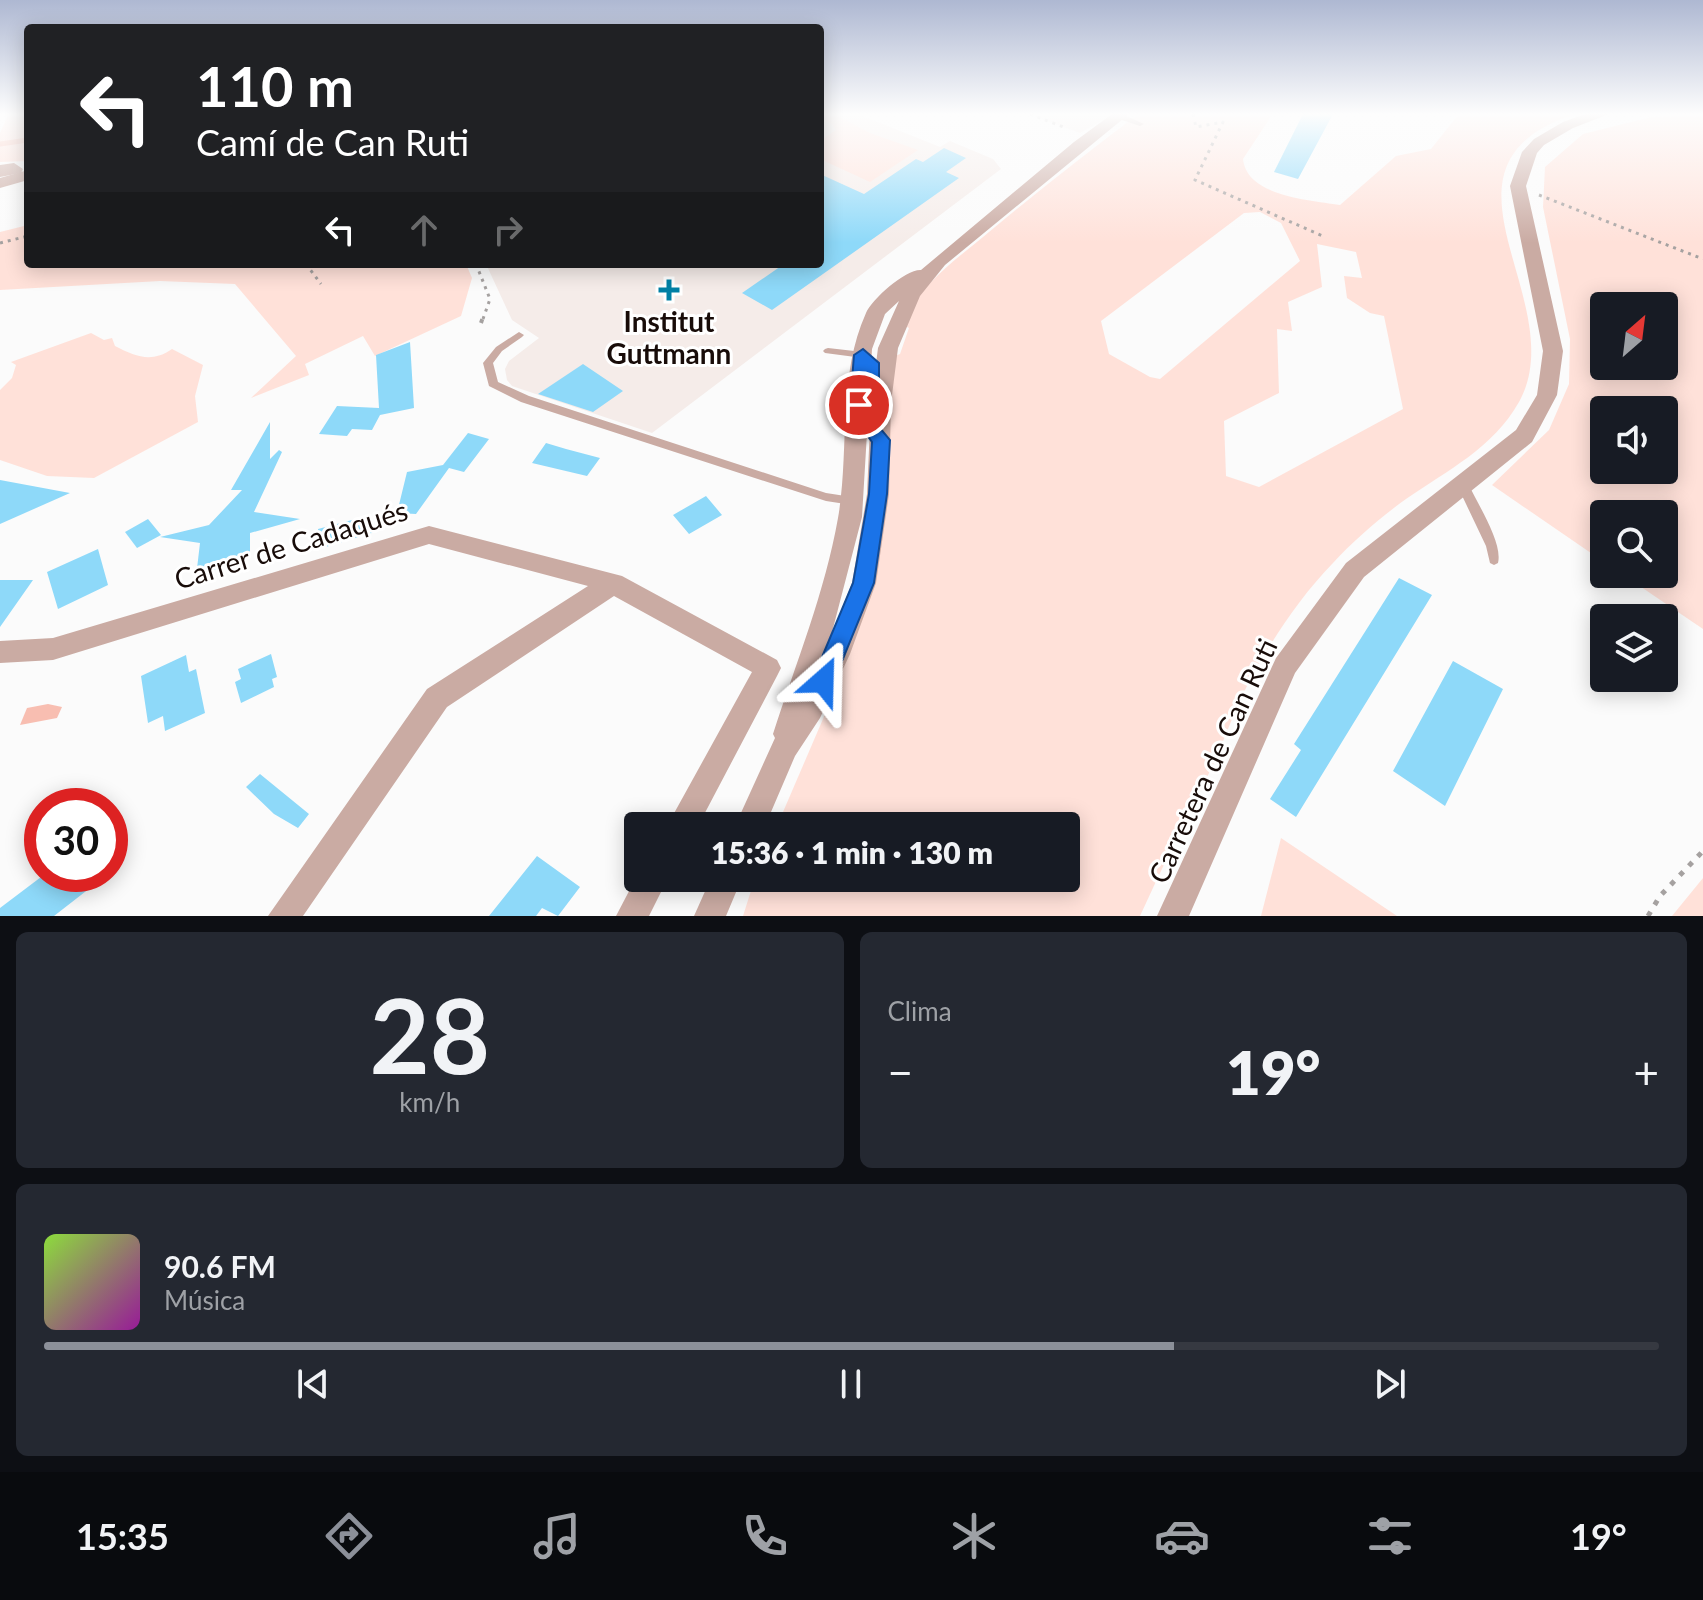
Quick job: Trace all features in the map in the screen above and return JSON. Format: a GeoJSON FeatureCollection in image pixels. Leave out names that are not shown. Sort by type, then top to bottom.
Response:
{"type":"FeatureCollection","features":[{"type":"Feature","properties":{"kind":"street"},"geometry":{"type":"LineString","coordinates":[[785,747],[794,705],[834,586],[852,501],[863,355],[876,311],[910,279],[939,261],[1065,157]]}},
{"type":"Feature","properties":{"kind":"street"},"geometry":{"type":"LineString","coordinates":[[1518,186],[1528,157]]}},
{"type":"Feature","properties":{"kind":"street"},"geometry":{"type":"LineString","coordinates":[[0,183],[14,170]]}},
{"type":"Feature","properties":{"kind":"street","name":"Carretera de Can Ruti"},"geometry":{"type":"LineString","coordinates":[[1173,916],[1285,666],[1355,570],[1524,436],[1547,395],[1553,351],[1518,186]]}},
{"type":"Feature","properties":{"kind":"street"},"geometry":{"type":"LineString","coordinates":[[756,812],[785,747],[810,709],[864,583],[878,494],[881,403],[888,348],[911,294],[939,261]]}},
{"type":"Feature","properties":{"kind":"street"},"geometry":{"type":"LineString","coordinates":[[863,355],[876,346],[891,317],[903,310]]}},
{"type":"Feature","properties":{"kind":"street"},"geometry":{"type":"LineString","coordinates":[[863,355],[871,363],[871,428],[881,440]]}},
{"type":"Feature","properties":{"kind":"street"},"geometry":{"type":"LineString","coordinates":[[852,501],[860,531],[855,570],[857,601]]}},
{"type":"Feature","properties":{"kind":"street","name":"Carrer de Cadaqués"},"geometry":{"type":"LineString","coordinates":[[0,652],[53,649],[429,535],[613,583],[768,668],[690,812]]}},
{"type":"Feature","properties":{"kind":"street"},"geometry":{"type":"LineString","coordinates":[[284,916],[437,698],[613,583]]}},
{"type":"Feature","properties":{"kind":"street"},"geometry":{"type":"LineString","coordinates":[[632,916],[645,892]]}},
{"type":"Feature","properties":{"kind":"street"},"geometry":{"type":"LineString","coordinates":[[710,916],[721,892]]}},
{"type":"Feature","properties":{"kind":"lane"},"geometry":{"type":"LineString","coordinates":[[519,335],[499,349],[488,363],[493,384],[539,404],[826,497],[852,501]]}},
{"type":"Feature","properties":{"kind":"lane"},"geometry":{"type":"LineString","coordinates":[[828,351],[863,355]]}},
{"type":"Feature","properties":{"kind":"lane"},"geometry":{"type":"LineString","coordinates":[[1463,485],[1492,546],[1494,560]]}},
{"type":"Feature","properties":{"kind":"path"},"geometry":{"type":"LineString","coordinates":[[1206,157],[1195,180],[1325,237]]}},
{"type":"Feature","properties":{"kind":"path"},"geometry":{"type":"LineString","coordinates":[[1518,186],[1703,259]]}},
{"type":"Feature","properties":{"kind":"path"},"geometry":{"type":"LineString","coordinates":[[0,243],[24,237]]}},
{"type":"Feature","properties":{"kind":"path"},"geometry":{"type":"LineString","coordinates":[[309,268],[321,284]]}},
{"type":"Feature","properties":{"kind":"path"},"geometry":{"type":"LineString","coordinates":[[478,268],[490,299],[481,323]]}},
{"type":"Feature","properties":{"kind":"path"},"geometry":{"type":"LineString","coordinates":[[1648,916],[1660,896],[1703,851]]}},
{"type":"Feature","properties":{"kind":"shaded area"},"geometry":{"type":"Polygon","coordinates":[[[0,157],[24,157],[24,161],[0,162],[0,157]]]}},
{"type":"Feature","properties":{"kind":"shaded area","name":"Institut Guttmann"},"geometry":{"type":"Polygon","coordinates":[[[824,157],[988,157],[1001,169],[652,433],[512,386],[505,369],[509,361],[539,338],[512,320],[488,268],[824,268],[824,157]]]}},
{"type":"Feature","properties":{"kind":"shaded area"},"geometry":{"type":"Polygon","coordinates":[[[824,157],[908,157],[870,182],[824,161],[824,157]]]}},
{"type":"Feature","properties":{"kind":"shaded area"},"geometry":{"type":"Polygon","coordinates":[[[1083,157],[1244,157],[1247,172],[1268,189],[1340,205],[1395,157],[1514,157],[1506,168],[1502,203],[1508,241],[1529,322],[1531,363],[1519,402],[1496,432],[1453,468],[1397,506],[1359,537],[1320,577],[1275,637],[1247,686],[1140,916],[743,916],[751,892],[1080,892],[1080,812],[783,812],[829,705],[827,696],[867,593],[892,357],[900,354],[909,328],[903,325],[918,297],[952,263],[1083,157]],[[1260,212],[1244,213],[1101,321],[1109,354],[1150,377],[1160,379],[1300,261],[1281,223],[1260,212]],[[1317,244],[1322,287],[1288,302],[1292,331],[1277,329],[1279,393],[1224,421],[1226,476],[1259,487],[1403,409],[1384,316],[1370,313],[1347,298],[1344,276],[1362,278],[1356,252],[1317,244]]]}},
{"type":"Feature","properties":{"kind":"shaded area"},"geometry":{"type":"Polygon","coordinates":[[[1557,157],[1703,157],[1703,629],[1678,612],[1678,604],[1666,604],[1643,588],[1678,588],[1678,500],[1590,500],[1590,552],[1492,485],[1549,430],[1569,384],[1570,339],[1543,207],[1545,167],[1557,157]]]}},
{"type":"Feature","properties":{"kind":"shaded area"},"geometry":{"type":"Polygon","coordinates":[[[24,226],[24,268],[468,268],[472,278],[461,316],[375,356],[363,336],[305,364],[309,375],[251,398],[296,356],[235,284],[160,281],[0,290],[0,232],[24,226]]]}},
{"type":"Feature","properties":{"kind":"shaded area"},"geometry":{"type":"Polygon","coordinates":[[[91,333],[104,340],[112,338],[115,346],[137,355],[158,356],[172,349],[203,365],[195,396],[198,422],[94,478],[47,476],[0,460],[0,390],[12,378],[16,365],[11,362],[91,333]]]}},
{"type":"Feature","properties":{"kind":"shaded area"},"geometry":{"type":"Polygon","coordinates":[[[48,704],[62,707],[57,718],[20,725],[27,708],[48,704]]]}},
{"type":"Feature","properties":{"kind":"shaded area"},"geometry":{"type":"Polygon","coordinates":[[[1281,838],[1397,916],[1261,916],[1281,838]]]}},
{"type":"Feature","properties":{"kind":"shaded area"},"geometry":{"type":"Polygon","coordinates":[[[1703,878],[1703,916],[1672,916],[1703,878]]]}},
{"type":"Feature","properties":{"kind":"building"},"geometry":{"type":"Polygon","coordinates":[[[931,157],[966,158],[946,172],[959,178],[772,310],[742,293],[778,268],[824,268],[824,176],[864,194],[916,159],[923,162],[931,157]]]}},
{"type":"Feature","properties":{"kind":"building"},"geometry":{"type":"Polygon","coordinates":[[[1282,157],[1310,157],[1298,179],[1274,172],[1282,157]]]}},
{"type":"Feature","properties":{"kind":"building"},"geometry":{"type":"Polygon","coordinates":[[[410,342],[414,408],[380,415],[372,430],[352,429],[347,436],[319,434],[337,406],[379,408],[376,355],[410,342]]]}},
{"type":"Feature","properties":{"kind":"building"},"geometry":{"type":"Polygon","coordinates":[[[583,364],[623,391],[593,412],[538,394],[583,364]]]}},
{"type":"Feature","properties":{"kind":"building"},"geometry":{"type":"Polygon","coordinates":[[[270,422],[270,459],[279,450],[282,452],[254,512],[300,519],[250,533],[250,556],[196,577],[200,543],[160,537],[209,525],[242,490],[231,490],[270,422]]]}},
{"type":"Feature","properties":{"kind":"building"},"geometry":{"type":"Polygon","coordinates":[[[468,433],[489,439],[464,472],[449,468],[416,514],[397,513],[407,472],[443,465],[468,433]]]}},
{"type":"Feature","properties":{"kind":"building"},"geometry":{"type":"Polygon","coordinates":[[[546,443],[600,458],[587,476],[532,463],[546,443]]]}},
{"type":"Feature","properties":{"kind":"building"},"geometry":{"type":"Polygon","coordinates":[[[0,480],[70,493],[0,524],[0,480]]]}},
{"type":"Feature","properties":{"kind":"building"},"geometry":{"type":"Polygon","coordinates":[[[706,496],[722,515],[689,534],[673,515],[706,496]]]}},
{"type":"Feature","properties":{"kind":"building"},"geometry":{"type":"Polygon","coordinates":[[[371,515],[375,532],[319,549],[318,529],[371,515]]]}},
{"type":"Feature","properties":{"kind":"building"},"geometry":{"type":"Polygon","coordinates":[[[148,519],[161,535],[137,548],[125,532],[148,519]]]}},
{"type":"Feature","properties":{"kind":"building"},"geometry":{"type":"Polygon","coordinates":[[[98,549],[108,585],[58,609],[47,572],[98,549]]]}},
{"type":"Feature","properties":{"kind":"building"},"geometry":{"type":"Polygon","coordinates":[[[1399,578],[1432,595],[1296,817],[1270,799],[1301,750],[1294,744],[1399,578]]]}},
{"type":"Feature","properties":{"kind":"building"},"geometry":{"type":"Polygon","coordinates":[[[0,580],[33,580],[0,627],[0,580]]]}},
{"type":"Feature","properties":{"kind":"building"},"geometry":{"type":"Polygon","coordinates":[[[271,654],[277,677],[272,679],[274,687],[241,703],[235,682],[241,679],[238,669],[271,654]]]}},
{"type":"Feature","properties":{"kind":"building"},"geometry":{"type":"Polygon","coordinates":[[[186,655],[189,672],[196,669],[205,713],[165,731],[163,716],[148,723],[141,676],[186,655]]]}},
{"type":"Feature","properties":{"kind":"building"},"geometry":{"type":"Polygon","coordinates":[[[1453,661],[1503,689],[1445,806],[1393,771],[1453,661]]]}},
{"type":"Feature","properties":{"kind":"building"},"geometry":{"type":"Polygon","coordinates":[[[260,774],[309,814],[298,828],[274,814],[246,787],[260,774]]]}},
{"type":"Feature","properties":{"kind":"building"},"geometry":{"type":"Polygon","coordinates":[[[537,856],[580,887],[558,916],[542,908],[536,916],[489,916],[537,856]]]}},
{"type":"Feature","properties":{"kind":"building"},"geometry":{"type":"Polygon","coordinates":[[[24,890],[85,892],[54,916],[0,916],[0,908],[24,890]]]}},
{"type":"Feature","properties":{"kind":"place","name":"Institut Guttmann"},"geometry":{"type":"Point","coordinates":[669,290]}},
{"type":"Feature","properties":{"kind":"route"},"geometry":{"type":"LineString","coordinates":[[823,681],[837,654],[864,583],[878,494],[881,440],[871,428],[871,363],[863,355],[859,405]]}}]}
